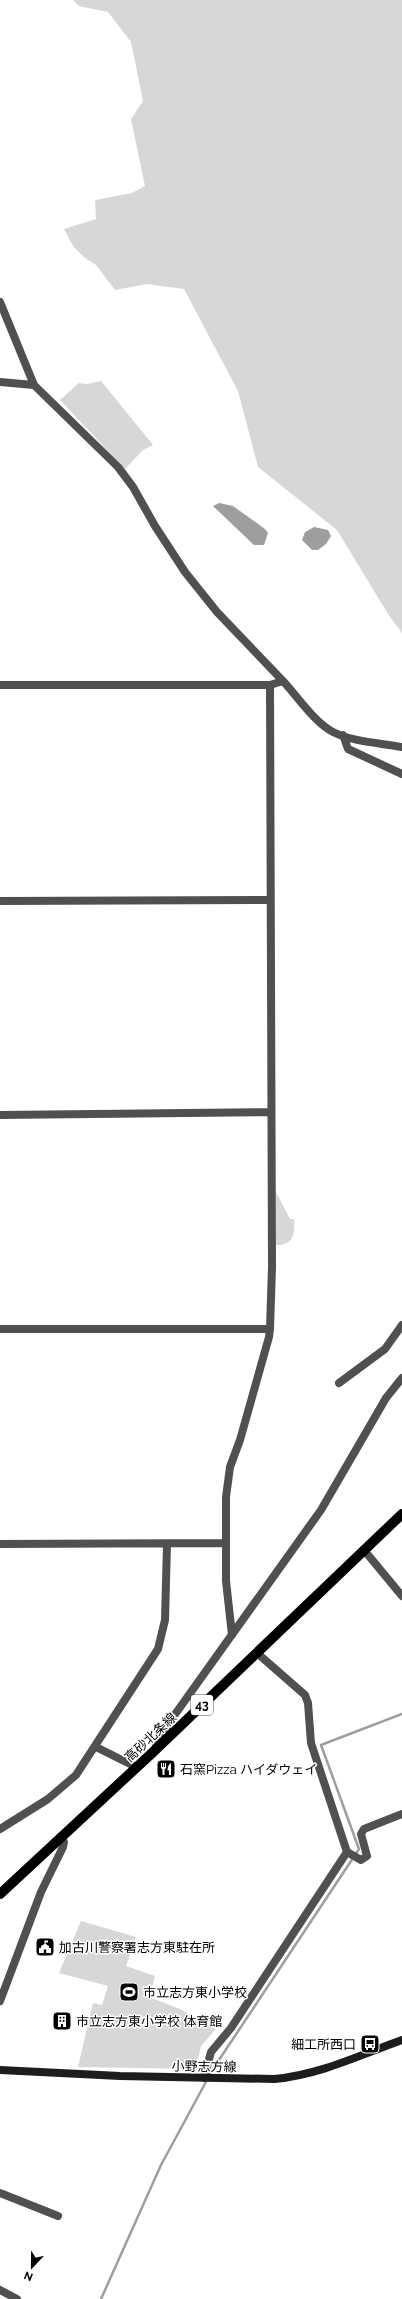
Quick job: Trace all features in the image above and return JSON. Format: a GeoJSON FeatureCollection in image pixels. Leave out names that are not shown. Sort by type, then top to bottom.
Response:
{"type":"FeatureCollection","features":[{"type":"Feature","properties":{"kind":"main road","name":"高砂北条線"},"geometry":{"type":"LineString","coordinates":[[0,1894],[151,1754],[402,1514]]}},
{"type":"Feature","properties":{"kind":"main road","name":"小野志方線"},"geometry":{"type":"LineString","coordinates":[[0,2070],[260,2080],[294,2077],[318,2071],[402,2040]]}},
{"type":"Feature","properties":{"kind":"street"},"geometry":{"type":"LineString","coordinates":[[0,302],[34,385],[118,467],[133,487],[155,526],[185,572],[217,612],[321,723],[332,732],[402,747]]}},
{"type":"Feature","properties":{"kind":"street"},"geometry":{"type":"LineString","coordinates":[[0,382],[34,385]]}},
{"type":"Feature","properties":{"kind":"street"},"geometry":{"type":"LineString","coordinates":[[0,685],[270,685],[283,681]]}},
{"type":"Feature","properties":{"kind":"street"},"geometry":{"type":"LineString","coordinates":[[232,1634],[224,1543],[226,1497],[230,1467],[240,1440],[269,1338],[270,1329],[272,1267],[270,1112],[270,685]]}},
{"type":"Feature","properties":{"kind":"street"},"geometry":{"type":"LineString","coordinates":[[343,735],[348,749],[402,774]]}},
{"type":"Feature","properties":{"kind":"street"},"geometry":{"type":"LineString","coordinates":[[0,901],[270,900]]}},
{"type":"Feature","properties":{"kind":"street"},"geometry":{"type":"LineString","coordinates":[[0,1115],[270,1112]]}},
{"type":"Feature","properties":{"kind":"street"},"geometry":{"type":"LineString","coordinates":[[339,1383],[385,1349],[402,1325]]}},
{"type":"Feature","properties":{"kind":"street"},"geometry":{"type":"LineString","coordinates":[[0,1329],[270,1329]]}},
{"type":"Feature","properties":{"kind":"street"},"geometry":{"type":"LineString","coordinates":[[151,1754],[171,1720],[320,1510],[386,1398],[402,1378]]}},
{"type":"Feature","properties":{"kind":"street"},"geometry":{"type":"LineString","coordinates":[[0,1544],[224,1543]]}},
{"type":"Feature","properties":{"kind":"street"},"geometry":{"type":"LineString","coordinates":[[0,1829],[48,1799],[76,1775],[96,1748],[158,1649],[165,1620],[167,1544]]}},
{"type":"Feature","properties":{"kind":"street"},"geometry":{"type":"LineString","coordinates":[[364,1550],[402,1596]]}},
{"type":"Feature","properties":{"kind":"street"},"geometry":{"type":"LineString","coordinates":[[257,1653],[306,1695],[311,1744],[347,1852],[361,1860],[367,1856],[361,1834],[364,1829],[402,1814]]}},
{"type":"Feature","properties":{"kind":"street"},"geometry":{"type":"LineString","coordinates":[[96,1748],[136,1768]]}},
{"type":"Feature","properties":{"kind":"street"},"geometry":{"type":"LineString","coordinates":[[0,2001],[38,1899],[63,1847],[64,1842],[60,1837]]}},
{"type":"Feature","properties":{"kind":"street"},"geometry":{"type":"LineString","coordinates":[[204,2078],[211,2052],[231,2028],[347,1852]]}},
{"type":"Feature","properties":{"kind":"street"},"geometry":{"type":"LineString","coordinates":[[0,2193],[58,2216]]}},
{"type":"Feature","properties":{"kind":"street"},"geometry":{"type":"LineString","coordinates":[[0,2290],[17,2299]]}},
{"type":"Feature","properties":{"kind":"shaded area"},"geometry":{"type":"Polygon","coordinates":[[[73,0],[402,0],[402,633],[388,614],[337,530],[258,467],[238,391],[184,289],[147,284],[115,290],[96,265],[85,258],[73,246],[64,229],[96,219],[95,200],[132,193],[145,186],[131,119],[143,101],[131,42],[108,12],[79,6],[73,0]]]}},
{"type":"Feature","properties":{"kind":"shaded area"},"geometry":{"type":"Polygon","coordinates":[[[101,381],[153,445],[143,450],[125,469],[60,400],[79,383],[87,384],[101,381]]]}},
{"type":"Feature","properties":{"kind":"shaded area"},"geometry":{"type":"Polygon","coordinates":[[[219,503],[233,506],[265,529],[268,533],[264,545],[254,545],[213,506],[219,503]]]}},
{"type":"Feature","properties":{"kind":"shaded area"},"geometry":{"type":"Polygon","coordinates":[[[314,527],[328,530],[331,536],[326,544],[318,550],[312,550],[302,540],[305,532],[314,527]]]}},
{"type":"Feature","properties":{"kind":"shaded area"},"geometry":{"type":"Polygon","coordinates":[[[276,1192],[290,1219],[294,1219],[294,1224],[293,1234],[290,1241],[276,1245],[276,1192]]]}},
{"type":"Feature","properties":{"kind":"shaded area","name":"市立志方東小学校"},"geometry":{"type":"Polygon","coordinates":[[[81,1921],[136,1937],[126,1966],[155,1976],[149,1997],[180,2009],[216,2029],[201,2046],[196,2069],[78,2067],[93,2003],[102,2005],[108,1986],[59,1973],[81,1921]]]}},
{"type":"Feature","properties":{"kind":"waterway"},"geometry":{"type":"LineString","coordinates":[[209,2075],[359,1849],[321,1745],[402,1714]]}},
{"type":"Feature","properties":{"kind":"waterway"},"geometry":{"type":"LineString","coordinates":[[101,2299],[161,2165],[207,2080]]}},
{"type":"Feature","properties":{"kind":"place","name":"石窯Pizza ハイダウェイ"},"geometry":{"type":"Point","coordinates":[166,1769]}},
{"type":"Feature","properties":{"kind":"place","name":"加古川警察署志方東駐在所"},"geometry":{"type":"Point","coordinates":[45,1947]}},
{"type":"Feature","properties":{"kind":"place","name":"市立志方東小学校"},"geometry":{"type":"Point","coordinates":[129,1992]}},
{"type":"Feature","properties":{"kind":"place","name":"市立志方東小学校 体育館"},"geometry":{"type":"Point","coordinates":[62,2021]}},
{"type":"Feature","properties":{"kind":"place","name":"細工所西口"},"geometry":{"type":"Point","coordinates":[370,2044]}}]}
